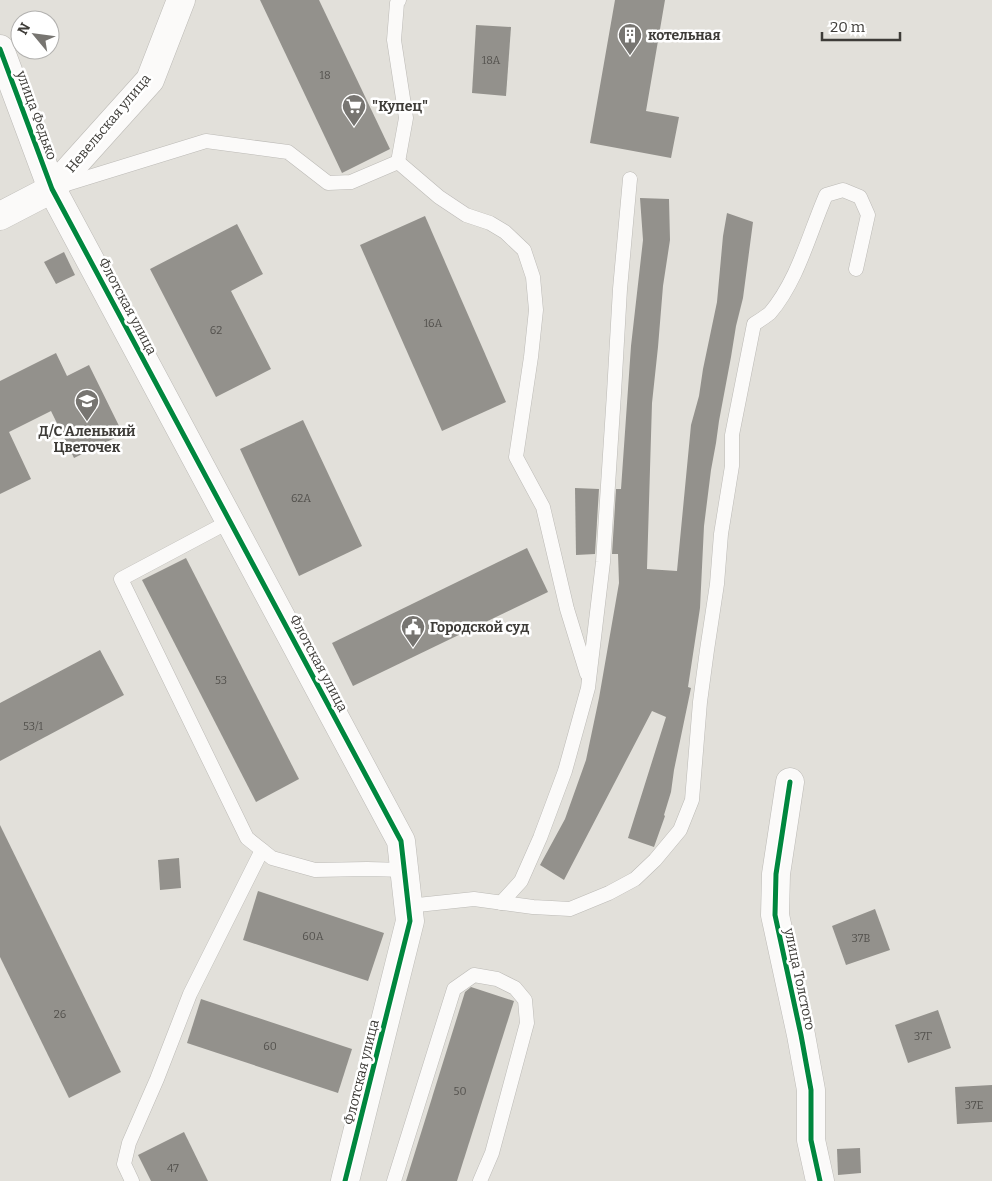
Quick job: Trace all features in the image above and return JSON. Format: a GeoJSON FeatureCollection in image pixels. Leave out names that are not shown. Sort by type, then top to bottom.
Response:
{"type":"FeatureCollection","features":[{"type":"Feature","properties":{"kind":"street","name":"Невельская улица"},"geometry":{"type":"LineString","coordinates":[[0,216],[52,189],[150,80],[180,0]]}},
{"type":"Feature","properties":{"kind":"street","name":"улица Федько"},"geometry":{"type":"LineString","coordinates":[[0,49],[52,189]]}},
{"type":"Feature","properties":{"kind":"street","name":"Флотская улица"},"geometry":{"type":"LineString","coordinates":[[52,189],[401,841],[410,922],[345,1181]]}},
{"type":"Feature","properties":{"kind":"street","name":"улица Толстого"},"geometry":{"type":"LineString","coordinates":[[790,782],[776,874],[775,915],[803,1044],[810,1090],[811,1140],[820,1181]]}},
{"type":"Feature","properties":{"kind":"lane"},"geometry":{"type":"LineString","coordinates":[[398,162],[406,118],[394,40],[399,0]]}},
{"type":"Feature","properties":{"kind":"lane"},"geometry":{"type":"LineString","coordinates":[[52,189],[206,141],[288,152],[328,184],[351,182],[398,162]]}},
{"type":"Feature","properties":{"kind":"lane"},"geometry":{"type":"LineString","coordinates":[[398,162],[439,197],[466,215],[490,223],[505,232],[524,250],[533,276],[536,310],[516,457],[542,507],[567,609],[589,679]]}},
{"type":"Feature","properties":{"kind":"lane"},"geometry":{"type":"LineString","coordinates":[[501,903],[521,881],[540,838],[565,770],[588,688],[603,562],[620,289],[630,178]]}},
{"type":"Feature","properties":{"kind":"lane"},"geometry":{"type":"LineString","coordinates":[[408,906],[474,899],[533,907],[570,909],[609,893],[635,879],[655,860],[680,830],[692,800],[706,659],[717,584],[721,534],[732,466],[732,435],[754,324],[769,314],[784,292],[802,257],[826,195],[843,190],[860,198],[868,215],[856,269]]}},
{"type":"Feature","properties":{"kind":"lane"},"geometry":{"type":"LineString","coordinates":[[230,522],[121,579],[247,838],[272,858],[315,870],[404,870]]}},
{"type":"Feature","properties":{"kind":"lane"},"geometry":{"type":"LineString","coordinates":[[132,1181],[124,1164],[129,1143],[190,994],[262,850]]}},
{"type":"Feature","properties":{"kind":"lane"},"geometry":{"type":"LineString","coordinates":[[394,1181],[454,989],[474,975],[497,979],[515,988],[525,1000],[527,1023],[492,1153],[480,1181]]}},
{"type":"Feature","properties":{"kind":"building"},"geometry":{"type":"Polygon","coordinates":[[[260,0],[319,0],[390,149],[342,173],[260,0]]]}},
{"type":"Feature","properties":{"kind":"building","name":"котельная"},"geometry":{"type":"Polygon","coordinates":[[[615,0],[665,0],[646,111],[679,117],[671,158],[590,143],[615,0]]]}},
{"type":"Feature","properties":{"kind":"building"},"geometry":{"type":"Polygon","coordinates":[[[476,25],[511,27],[506,96],[472,93],[476,25]]]}},
{"type":"Feature","properties":{"kind":"building"},"geometry":{"type":"Polygon","coordinates":[[[640,198],[669,199],[670,240],[663,286],[652,403],[647,569],[677,571],[691,425],[699,396],[717,302],[727,213],[753,222],[743,298],[736,326],[711,470],[704,526],[700,608],[688,687],[691,688],[665,816],[654,847],[628,838],[666,717],[652,711],[564,880],[540,865],[565,819],[586,760],[619,583],[618,554],[612,554],[616,489],[621,489],[631,346],[643,240],[640,198]]]}},
{"type":"Feature","properties":{"kind":"building"},"geometry":{"type":"Polygon","coordinates":[[[425,216],[506,402],[442,431],[360,245],[425,216]]]}},
{"type":"Feature","properties":{"kind":"building"},"geometry":{"type":"Polygon","coordinates":[[[237,224],[263,274],[231,291],[271,369],[216,397],[150,269],[237,224]]]}},
{"type":"Feature","properties":{"kind":"building"},"geometry":{"type":"Polygon","coordinates":[[[64,252],[75,275],[56,284],[44,262],[64,252]]]}},
{"type":"Feature","properties":{"kind":"building","name":"Д/С Аленький Цветочек"},"geometry":{"type":"Polygon","coordinates":[[[56,353],[67,376],[89,365],[123,434],[74,458],[51,411],[9,432],[31,479],[0,494],[0,381],[56,353]]]}},
{"type":"Feature","properties":{"kind":"building"},"geometry":{"type":"Polygon","coordinates":[[[303,420],[362,546],[299,576],[240,449],[303,420]]]}},
{"type":"Feature","properties":{"kind":"building"},"geometry":{"type":"Polygon","coordinates":[[[575,488],[599,489],[595,554],[576,555],[575,488]]]}},
{"type":"Feature","properties":{"kind":"building"},"geometry":{"type":"Polygon","coordinates":[[[527,548],[548,592],[353,686],[332,643],[527,548]]]}},
{"type":"Feature","properties":{"kind":"building"},"geometry":{"type":"Polygon","coordinates":[[[186,558],[299,779],[256,802],[142,580],[186,558]]]}},
{"type":"Feature","properties":{"kind":"building"},"geometry":{"type":"Polygon","coordinates":[[[100,650],[124,695],[0,761],[0,703],[100,650]]]}},
{"type":"Feature","properties":{"kind":"building"},"geometry":{"type":"Polygon","coordinates":[[[0,825],[121,1072],[69,1098],[0,957],[0,825]]]}},
{"type":"Feature","properties":{"kind":"building"},"geometry":{"type":"Polygon","coordinates":[[[179,858],[181,888],[160,890],[158,860],[179,858]]]}},
{"type":"Feature","properties":{"kind":"building"},"geometry":{"type":"Polygon","coordinates":[[[258,891],[384,933],[368,981],[243,940],[258,891]]]}},
{"type":"Feature","properties":{"kind":"building"},"geometry":{"type":"Polygon","coordinates":[[[875,909],[890,950],[846,965],[832,926],[875,909]]]}},
{"type":"Feature","properties":{"kind":"building"},"geometry":{"type":"Polygon","coordinates":[[[471,987],[514,1001],[457,1181],[406,1181],[465,992],[471,987]]]}},
{"type":"Feature","properties":{"kind":"building"},"geometry":{"type":"Polygon","coordinates":[[[201,999],[352,1049],[338,1093],[187,1043],[201,999]]]}},
{"type":"Feature","properties":{"kind":"building"},"geometry":{"type":"Polygon","coordinates":[[[938,1010],[951,1048],[908,1063],[895,1025],[938,1010]]]}},
{"type":"Feature","properties":{"kind":"building"},"geometry":{"type":"Polygon","coordinates":[[[992,1085],[992,1122],[957,1124],[955,1087],[992,1085]]]}},
{"type":"Feature","properties":{"kind":"building"},"geometry":{"type":"Polygon","coordinates":[[[184,1132],[208,1181],[151,1181],[138,1155],[184,1132]]]}},
{"type":"Feature","properties":{"kind":"building"},"geometry":{"type":"Polygon","coordinates":[[[860,1148],[861,1173],[838,1175],[837,1149],[860,1148]]]}},
{"type":"Feature","properties":{"kind":"cycle path"},"geometry":{"type":"LineString","coordinates":[[0,49],[52,189],[401,841],[410,921],[345,1181]]}},
{"type":"Feature","properties":{"kind":"cycle path"},"geometry":{"type":"LineString","coordinates":[[790,782],[776,874],[775,915],[811,1090],[811,1140],[820,1181]]}},
{"type":"Feature","properties":{"kind":"place","name":"котельная"},"geometry":{"type":"Point","coordinates":[630,56]}},
{"type":"Feature","properties":{"kind":"place","name":"\"Купец\""},"geometry":{"type":"Point","coordinates":[354,127]}},
{"type":"Feature","properties":{"kind":"place","name":"Д/С Аленький Цветочек"},"geometry":{"type":"Point","coordinates":[87,422]}},
{"type":"Feature","properties":{"kind":"place","name":"Городской суд"},"geometry":{"type":"Point","coordinates":[413,648]}}]}
